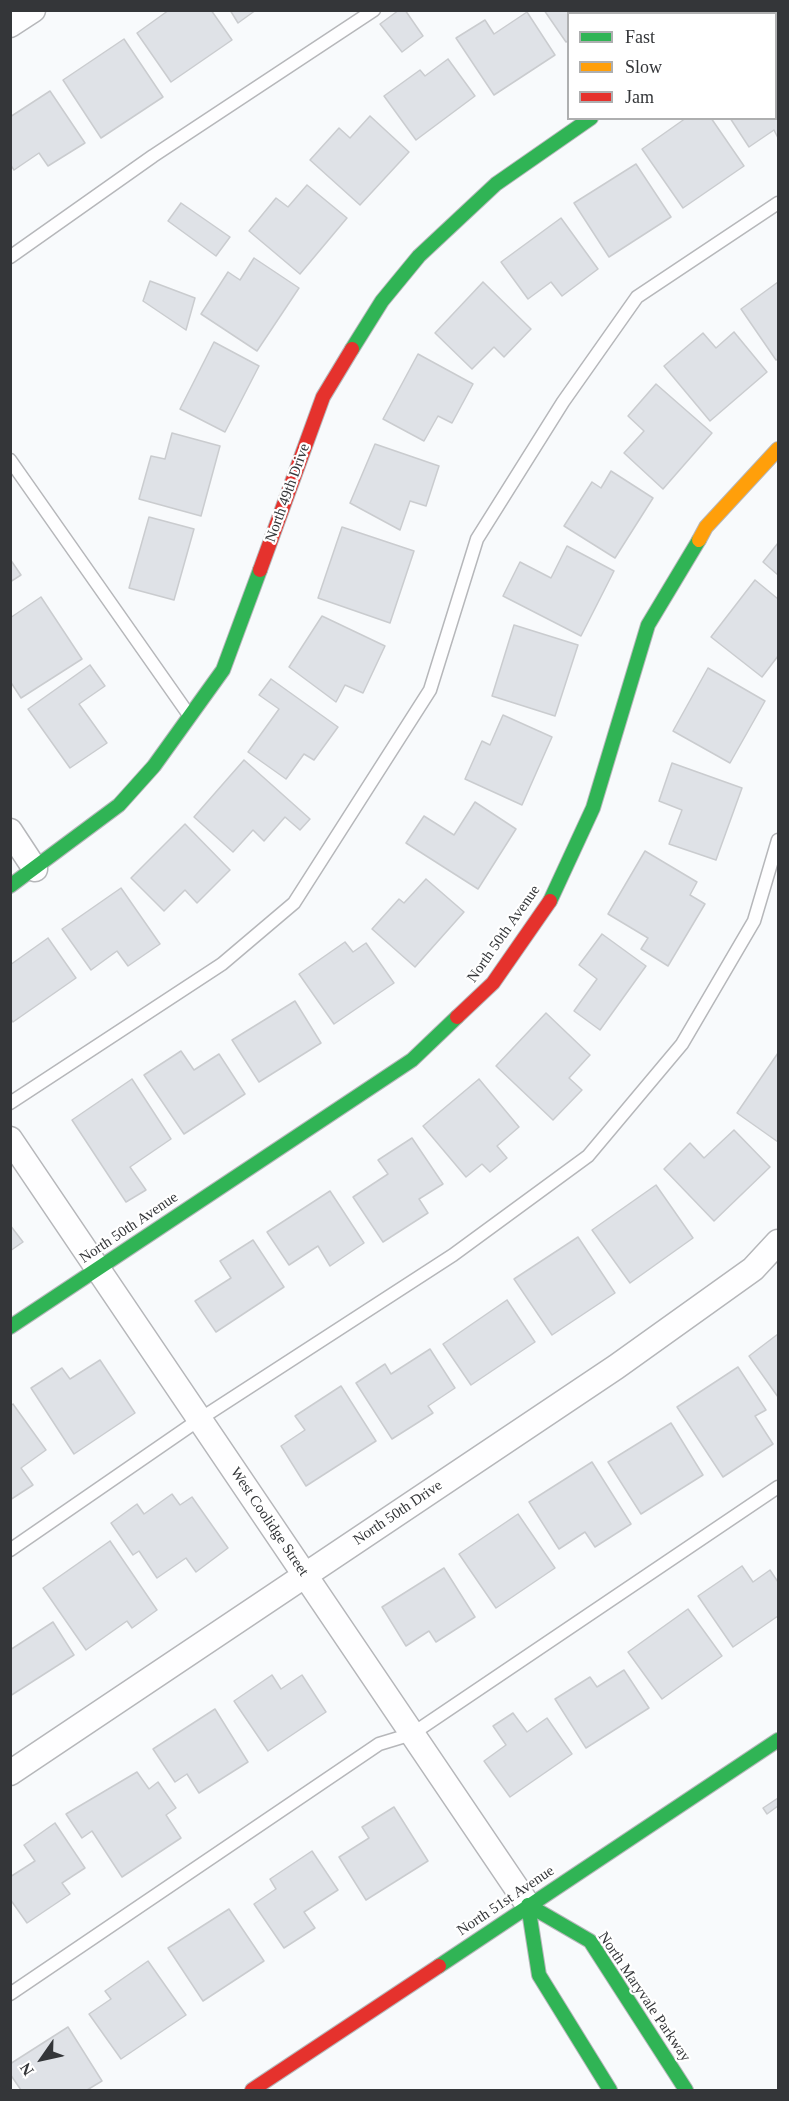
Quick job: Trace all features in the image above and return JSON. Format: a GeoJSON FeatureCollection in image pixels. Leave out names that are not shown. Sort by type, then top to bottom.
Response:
{"type":"FeatureCollection","features":[{"type":"Feature","properties":{"kind":"street"},"geometry":{"type":"LineString","coordinates":[[10,25],[33,10]]}},
{"type":"Feature","properties":{"kind":"street","name":"North 49th Drive"},"geometry":{"type":"LineString","coordinates":[[10,886],[119,805],[154,766],[223,670],[323,398],[382,301],[419,256],[495,184],[588,120]]}},
{"type":"Feature","properties":{"kind":"street","name":"North 50th Avenue"},"geometry":{"type":"LineString","coordinates":[[10,1327],[412,1060],[493,982],[551,900],[592,808],[648,625],[706,527],[778,448]]}},
{"type":"Feature","properties":{"kind":"street"},"geometry":{"type":"LineString","coordinates":[[10,831],[35,868]]}},
{"type":"Feature","properties":{"kind":"street","name":"West Coolidge Street"},"geometry":{"type":"LineString","coordinates":[[10,1139],[528,1905]]}},
{"type":"Feature","properties":{"kind":"street","name":"North 50th Drive"},"geometry":{"type":"LineString","coordinates":[[10,1773],[615,1367],[753,1269],[778,1242]]}},
{"type":"Feature","properties":{"kind":"street","name":"North 51st Avenue"},"geometry":{"type":"LineString","coordinates":[[252,2091],[778,1740]]}},
{"type":"Feature","properties":{"kind":"street"},"geometry":{"type":"LineString","coordinates":[[528,1905],[539,1976],[610,2091]]}},
{"type":"Feature","properties":{"kind":"street","name":"North Maryvale Parkway"},"geometry":{"type":"LineString","coordinates":[[528,1905],[590,1941],[686,2091]]}},
{"type":"Feature","properties":{"kind":"lane"},"geometry":{"type":"LineString","coordinates":[[10,257],[153,156],[374,10]]}},
{"type":"Feature","properties":{"kind":"lane"},"geometry":{"type":"LineString","coordinates":[[10,1103],[222,963],[294,903],[430,690],[477,539],[562,402],[637,297],[778,203]]}},
{"type":"Feature","properties":{"kind":"lane"},"geometry":{"type":"LineString","coordinates":[[10,460],[190,716]]}},
{"type":"Feature","properties":{"kind":"lane"},"geometry":{"type":"LineString","coordinates":[[10,1550],[200,1419],[453,1255],[588,1156],[682,1044],[754,921],[778,840]]}},
{"type":"Feature","properties":{"kind":"lane"},"geometry":{"type":"LineString","coordinates":[[10,1994],[379,1744],[412,1734],[778,1487]]}},
{"type":"Feature","properties":{"kind":"building"},"geometry":{"type":"Polygon","coordinates":[[[169,10],[211,10],[232,40],[171,82],[137,33],[169,10]]]}},
{"type":"Feature","properties":{"kind":"building"},"geometry":{"type":"Polygon","coordinates":[[[230,10],[256,10],[238,23],[230,10]]]}},
{"type":"Feature","properties":{"kind":"building"},"geometry":{"type":"Polygon","coordinates":[[[399,10],[405,10],[423,36],[402,52],[380,24],[399,10]]]}},
{"type":"Feature","properties":{"kind":"building"},"geometry":{"type":"Polygon","coordinates":[[[544,10],[612,10],[610,12],[567,12],[566,42],[544,10]]]}},
{"type":"Feature","properties":{"kind":"building"},"geometry":{"type":"Polygon","coordinates":[[[527,12],[555,55],[494,95],[456,38],[485,20],[494,34],[527,12]]]}},
{"type":"Feature","properties":{"kind":"building"},"geometry":{"type":"Polygon","coordinates":[[[124,39],[163,97],[101,138],[63,80],[124,39]]]}},
{"type":"Feature","properties":{"kind":"building"},"geometry":{"type":"Polygon","coordinates":[[[448,59],[475,96],[416,140],[384,96],[420,70],[425,76],[448,59]]]}},
{"type":"Feature","properties":{"kind":"building"},"geometry":{"type":"Polygon","coordinates":[[[777,69],[778,138],[774,130],[749,147],[731,120],[777,120],[777,69]]]}},
{"type":"Feature","properties":{"kind":"building"},"geometry":{"type":"Polygon","coordinates":[[[50,91],[85,143],[48,166],[39,153],[14,170],[10,164],[10,117],[50,91]]]}},
{"type":"Feature","properties":{"kind":"building"},"geometry":{"type":"Polygon","coordinates":[[[370,116],[409,152],[360,205],[310,160],[339,128],[350,138],[370,116]]]}},
{"type":"Feature","properties":{"kind":"building"},"geometry":{"type":"Polygon","coordinates":[[[683,120],[712,120],[744,166],[683,208],[642,149],[683,120]]]}},
{"type":"Feature","properties":{"kind":"building"},"geometry":{"type":"Polygon","coordinates":[[[636,164],[671,217],[609,257],[574,203],[636,164]]]}},
{"type":"Feature","properties":{"kind":"building"},"geometry":{"type":"Polygon","coordinates":[[[307,185],[347,218],[300,274],[249,231],[276,198],[288,207],[307,185]]]}},
{"type":"Feature","properties":{"kind":"building"},"geometry":{"type":"Polygon","coordinates":[[[181,203],[230,237],[216,256],[168,221],[181,203]]]}},
{"type":"Feature","properties":{"kind":"building"},"geometry":{"type":"Polygon","coordinates":[[[561,218],[598,269],[562,296],[551,282],[528,299],[501,262],[561,218]]]}},
{"type":"Feature","properties":{"kind":"building"},"geometry":{"type":"Polygon","coordinates":[[[254,258],[299,288],[257,351],[201,314],[228,272],[240,280],[254,258]]]}},
{"type":"Feature","properties":{"kind":"building"},"geometry":{"type":"Polygon","coordinates":[[[150,281],[195,298],[186,330],[143,301],[150,281]]]}},
{"type":"Feature","properties":{"kind":"building"},"geometry":{"type":"Polygon","coordinates":[[[483,282],[531,329],[504,357],[494,347],[472,369],[435,333],[483,282]]]}},
{"type":"Feature","properties":{"kind":"building"},"geometry":{"type":"Polygon","coordinates":[[[778,282],[778,359],[776,360],[741,309],[778,282]]]}},
{"type":"Feature","properties":{"kind":"building"},"geometry":{"type":"Polygon","coordinates":[[[734,332],[767,372],[710,421],[664,366],[703,333],[716,348],[734,332]]]}},
{"type":"Feature","properties":{"kind":"building"},"geometry":{"type":"Polygon","coordinates":[[[214,342],[259,366],[225,432],[180,409],[214,342]]]}},
{"type":"Feature","properties":{"kind":"building"},"geometry":{"type":"Polygon","coordinates":[[[418,354],[473,384],[452,423],[438,416],[424,441],[383,419],[418,354]]]}},
{"type":"Feature","properties":{"kind":"building"},"geometry":{"type":"Polygon","coordinates":[[[656,384],[712,433],[663,489],[624,453],[644,431],[628,416],[656,384]]]}},
{"type":"Feature","properties":{"kind":"building"},"geometry":{"type":"Polygon","coordinates":[[[172,433],[220,446],[201,516],[139,499],[151,456],[165,459],[172,433]]]}},
{"type":"Feature","properties":{"kind":"building"},"geometry":{"type":"Polygon","coordinates":[[[375,444],[439,466],[426,506],[410,501],[400,530],[350,503],[375,444]]]}},
{"type":"Feature","properties":{"kind":"building"},"geometry":{"type":"Polygon","coordinates":[[[611,471],[653,498],[615,558],[564,526],[592,482],[601,488],[611,471]]]}},
{"type":"Feature","properties":{"kind":"building"},"geometry":{"type":"Polygon","coordinates":[[[149,517],[194,529],[174,600],[129,588],[149,517]]]}},
{"type":"Feature","properties":{"kind":"building"},"geometry":{"type":"Polygon","coordinates":[[[342,527],[414,551],[390,623],[318,598],[342,527]]]}},
{"type":"Feature","properties":{"kind":"building"},"geometry":{"type":"Polygon","coordinates":[[[778,543],[778,575],[763,562],[778,543]]]}},
{"type":"Feature","properties":{"kind":"building"},"geometry":{"type":"Polygon","coordinates":[[[567,546],[614,571],[581,636],[503,596],[520,562],[551,578],[567,546]]]}},
{"type":"Feature","properties":{"kind":"building"},"geometry":{"type":"Polygon","coordinates":[[[10,559],[21,575],[10,582],[10,559]]]}},
{"type":"Feature","properties":{"kind":"building"},"geometry":{"type":"Polygon","coordinates":[[[755,580],[778,599],[778,656],[762,677],[711,637],[755,580]]]}},
{"type":"Feature","properties":{"kind":"building"},"geometry":{"type":"Polygon","coordinates":[[[41,597],[82,659],[21,698],[10,681],[10,618],[41,597]]]}},
{"type":"Feature","properties":{"kind":"building"},"geometry":{"type":"Polygon","coordinates":[[[322,616],[385,646],[363,693],[345,685],[336,702],[289,667],[322,616]]]}},
{"type":"Feature","properties":{"kind":"building"},"geometry":{"type":"Polygon","coordinates":[[[514,625],[578,645],[555,716],[492,696],[514,625]]]}},
{"type":"Feature","properties":{"kind":"building"},"geometry":{"type":"Polygon","coordinates":[[[90,665],[105,686],[79,704],[107,743],[70,768],[28,709],[90,665]]]}},
{"type":"Feature","properties":{"kind":"building"},"geometry":{"type":"Polygon","coordinates":[[[708,668],[765,701],[730,763],[673,731],[708,668]]]}},
{"type":"Feature","properties":{"kind":"building"},"geometry":{"type":"Polygon","coordinates":[[[271,679],[338,727],[314,760],[304,754],[286,779],[248,752],[279,709],[259,695],[271,679]]]}},
{"type":"Feature","properties":{"kind":"building"},"geometry":{"type":"Polygon","coordinates":[[[503,715],[552,737],[522,805],[465,779],[482,741],[490,745],[503,715]]]}},
{"type":"Feature","properties":{"kind":"building"},"geometry":{"type":"Polygon","coordinates":[[[244,760],[310,819],[300,830],[285,817],[264,841],[253,830],[233,852],[194,817],[244,760]]]}},
{"type":"Feature","properties":{"kind":"building"},"geometry":{"type":"Polygon","coordinates":[[[672,763],[742,788],[716,860],[669,844],[682,810],[659,801],[672,763]]]}},
{"type":"Feature","properties":{"kind":"building"},"geometry":{"type":"Polygon","coordinates":[[[475,802],[516,829],[478,889],[406,843],[424,816],[454,835],[475,802]]]}},
{"type":"Feature","properties":{"kind":"building"},"geometry":{"type":"Polygon","coordinates":[[[185,824],[230,870],[197,903],[185,890],[164,911],[131,878],[185,824]]]}},
{"type":"Feature","properties":{"kind":"building"},"geometry":{"type":"Polygon","coordinates":[[[645,851],[697,882],[690,895],[705,904],[668,966],[641,949],[648,938],[608,914],[645,851]]]}},
{"type":"Feature","properties":{"kind":"building"},"geometry":{"type":"Polygon","coordinates":[[[426,879],[464,912],[415,967],[372,929],[399,899],[404,903],[426,879]]]}},
{"type":"Feature","properties":{"kind":"building"},"geometry":{"type":"Polygon","coordinates":[[[121,888],[160,944],[128,966],[117,951],[91,970],[62,929],[121,888]]]}},
{"type":"Feature","properties":{"kind":"building"},"geometry":{"type":"Polygon","coordinates":[[[602,934],[646,966],[600,1030],[574,1011],[597,979],[579,965],[602,934]]]}},
{"type":"Feature","properties":{"kind":"building"},"geometry":{"type":"Polygon","coordinates":[[[48,938],[76,978],[13,1022],[10,1018],[10,965],[48,938]]]}},
{"type":"Feature","properties":{"kind":"building"},"geometry":{"type":"Polygon","coordinates":[[[345,942],[353,952],[366,943],[394,983],[334,1024],[299,974],[345,942]]]}},
{"type":"Feature","properties":{"kind":"building"},"geometry":{"type":"Polygon","coordinates":[[[295,1001],[321,1043],[259,1082],[232,1040],[295,1001]]]}},
{"type":"Feature","properties":{"kind":"building"},"geometry":{"type":"Polygon","coordinates":[[[546,1013],[590,1055],[569,1078],[582,1090],[553,1120],[496,1066],[546,1013]]]}},
{"type":"Feature","properties":{"kind":"building"},"geometry":{"type":"Polygon","coordinates":[[[181,1051],[194,1070],[219,1054],[245,1094],[184,1134],[144,1075],[181,1051]]]}},
{"type":"Feature","properties":{"kind":"building"},"geometry":{"type":"Polygon","coordinates":[[[778,1053],[778,1142],[737,1113],[778,1053]]]}},
{"type":"Feature","properties":{"kind":"building"},"geometry":{"type":"Polygon","coordinates":[[[132,1079],[171,1139],[130,1167],[146,1190],[126,1202],[72,1120],[132,1079]]]}},
{"type":"Feature","properties":{"kind":"building"},"geometry":{"type":"Polygon","coordinates":[[[479,1079],[519,1127],[497,1146],[507,1158],[490,1172],[482,1164],[466,1177],[423,1126],[479,1079]]]}},
{"type":"Feature","properties":{"kind":"building"},"geometry":{"type":"Polygon","coordinates":[[[734,1130],[770,1167],[714,1221],[664,1169],[690,1143],[704,1158],[734,1130]]]}},
{"type":"Feature","properties":{"kind":"building"},"geometry":{"type":"Polygon","coordinates":[[[412,1138],[443,1184],[419,1199],[428,1213],[383,1242],[353,1197],[388,1174],[378,1160],[412,1138]]]}},
{"type":"Feature","properties":{"kind":"building"},"geometry":{"type":"Polygon","coordinates":[[[656,1185],[693,1238],[630,1283],[592,1230],[656,1185]]]}},
{"type":"Feature","properties":{"kind":"building"},"geometry":{"type":"Polygon","coordinates":[[[330,1191],[364,1243],[330,1266],[318,1246],[289,1265],[267,1232],[330,1191]]]}},
{"type":"Feature","properties":{"kind":"building"},"geometry":{"type":"Polygon","coordinates":[[[10,1225],[23,1242],[10,1251],[10,1225]]]}},
{"type":"Feature","properties":{"kind":"building"},"geometry":{"type":"Polygon","coordinates":[[[578,1237],[615,1293],[552,1335],[514,1279],[578,1237]]]}},
{"type":"Feature","properties":{"kind":"building"},"geometry":{"type":"Polygon","coordinates":[[[253,1240],[284,1287],[216,1332],[195,1301],[231,1278],[220,1261],[253,1240]]]}},
{"type":"Feature","properties":{"kind":"building"},"geometry":{"type":"Polygon","coordinates":[[[507,1300],[535,1342],[471,1385],[443,1344],[507,1300]]]}},
{"type":"Feature","properties":{"kind":"building"},"geometry":{"type":"Polygon","coordinates":[[[778,1334],[778,1397],[749,1356],[778,1334]]]}},
{"type":"Feature","properties":{"kind":"building"},"geometry":{"type":"Polygon","coordinates":[[[430,1349],[455,1388],[428,1406],[433,1413],[392,1439],[356,1383],[385,1364],[391,1374],[430,1349]]]}},
{"type":"Feature","properties":{"kind":"building"},"geometry":{"type":"Polygon","coordinates":[[[100,1360],[135,1413],[74,1454],[31,1388],[62,1368],[70,1379],[100,1360]]]}},
{"type":"Feature","properties":{"kind":"building"},"geometry":{"type":"Polygon","coordinates":[[[738,1367],[766,1410],[755,1416],[773,1444],[723,1477],[677,1407],[738,1367]]]}},
{"type":"Feature","properties":{"kind":"building"},"geometry":{"type":"Polygon","coordinates":[[[341,1386],[376,1441],[306,1486],[281,1446],[305,1430],[295,1416],[341,1386]]]}},
{"type":"Feature","properties":{"kind":"building"},"geometry":{"type":"Polygon","coordinates":[[[13,1404],[46,1450],[21,1468],[33,1485],[10,1500],[10,1406],[13,1404]]]}},
{"type":"Feature","properties":{"kind":"building"},"geometry":{"type":"Polygon","coordinates":[[[671,1423],[703,1475],[641,1514],[608,1462],[671,1423]]]}},
{"type":"Feature","properties":{"kind":"building"},"geometry":{"type":"Polygon","coordinates":[[[592,1462],[631,1524],[595,1547],[585,1532],[559,1549],[529,1502],[592,1462]]]}},
{"type":"Feature","properties":{"kind":"building"},"geometry":{"type":"Polygon","coordinates":[[[172,1494],[180,1505],[192,1497],[228,1548],[196,1572],[186,1558],[157,1578],[139,1551],[133,1555],[111,1523],[137,1504],[144,1514],[172,1494]]]}},
{"type":"Feature","properties":{"kind":"building"},"geometry":{"type":"Polygon","coordinates":[[[518,1514],[555,1568],[496,1608],[459,1554],[518,1514]]]}},
{"type":"Feature","properties":{"kind":"building"},"geometry":{"type":"Polygon","coordinates":[[[110,1541],[157,1610],[132,1628],[127,1621],[86,1650],[43,1588],[110,1541]]]}},
{"type":"Feature","properties":{"kind":"building"},"geometry":{"type":"Polygon","coordinates":[[[742,1566],[753,1582],[770,1570],[778,1582],[778,1616],[733,1647],[698,1596],[742,1566]]]}},
{"type":"Feature","properties":{"kind":"building"},"geometry":{"type":"Polygon","coordinates":[[[444,1568],[475,1617],[436,1642],[429,1631],[406,1646],[382,1607],[444,1568]]]}},
{"type":"Feature","properties":{"kind":"building"},"geometry":{"type":"Polygon","coordinates":[[[688,1609],[722,1656],[662,1699],[628,1652],[688,1609]]]}},
{"type":"Feature","properties":{"kind":"building"},"geometry":{"type":"Polygon","coordinates":[[[53,1622],[74,1655],[10,1696],[10,1650],[53,1622]]]}},
{"type":"Feature","properties":{"kind":"building"},"geometry":{"type":"Polygon","coordinates":[[[624,1670],[649,1708],[586,1748],[555,1699],[590,1677],[597,1687],[624,1670]]]}},
{"type":"Feature","properties":{"kind":"building"},"geometry":{"type":"Polygon","coordinates":[[[272,1675],[281,1689],[302,1675],[326,1712],[268,1751],[234,1701],[272,1675]]]}},
{"type":"Feature","properties":{"kind":"building"},"geometry":{"type":"Polygon","coordinates":[[[215,1709],[248,1762],[199,1793],[187,1774],[175,1782],[153,1749],[215,1709]]]}},
{"type":"Feature","properties":{"kind":"building"},"geometry":{"type":"Polygon","coordinates":[[[513,1713],[527,1732],[547,1718],[572,1754],[510,1797],[484,1761],[506,1745],[493,1726],[513,1713]]]}},
{"type":"Feature","properties":{"kind":"building"},"geometry":{"type":"Polygon","coordinates":[[[137,1772],[149,1789],[158,1782],[176,1808],[166,1815],[181,1838],[122,1877],[92,1831],[82,1838],[66,1814],[137,1772]]]}},
{"type":"Feature","properties":{"kind":"building"},"geometry":{"type":"Polygon","coordinates":[[[778,1798],[778,1806],[767,1814],[763,1808],[778,1798]]]}},
{"type":"Feature","properties":{"kind":"building"},"geometry":{"type":"Polygon","coordinates":[[[394,1807],[428,1861],[366,1900],[339,1857],[369,1838],[362,1827],[394,1807]]]}},
{"type":"Feature","properties":{"kind":"building"},"geometry":{"type":"Polygon","coordinates":[[[55,1823],[85,1868],[62,1883],[70,1894],[27,1923],[10,1899],[10,1877],[35,1861],[24,1845],[55,1823]]]}},
{"type":"Feature","properties":{"kind":"building"},"geometry":{"type":"Polygon","coordinates":[[[312,1851],[338,1890],[304,1912],[315,1928],[284,1948],[254,1904],[276,1889],[270,1879],[312,1851]]]}},
{"type":"Feature","properties":{"kind":"building"},"geometry":{"type":"Polygon","coordinates":[[[229,1909],[264,1961],[203,2001],[168,1948],[229,1909]]]}},
{"type":"Feature","properties":{"kind":"building"},"geometry":{"type":"Polygon","coordinates":[[[148,1961],[186,2015],[121,2059],[89,2014],[111,1999],[105,1991],[148,1961]]]}},
{"type":"Feature","properties":{"kind":"building"},"geometry":{"type":"Polygon","coordinates":[[[68,2027],[102,2081],[87,2090],[21,2090],[10,2074],[10,2064],[68,2027]]]}},
{"type":"Feature","properties":{"kind":"traffic: fast"},"geometry":{"type":"LineString","coordinates":[[352,349],[382,301],[419,256],[496,184],[588,120]]}},
{"type":"Feature","properties":{"kind":"traffic: fast"},"geometry":{"type":"LineString","coordinates":[[550,901],[593,808],[648,625],[699,540]]}},
{"type":"Feature","properties":{"kind":"traffic: fast"},"geometry":{"type":"LineString","coordinates":[[10,886],[119,805],[154,766],[223,670],[260,570]]}},
{"type":"Feature","properties":{"kind":"traffic: fast"},"geometry":{"type":"LineString","coordinates":[[10,1327],[412,1060],[457,1017]]}},
{"type":"Feature","properties":{"kind":"traffic: fast"},"geometry":{"type":"LineString","coordinates":[[439,1966],[778,1740]]}},
{"type":"Feature","properties":{"kind":"traffic: fast"},"geometry":{"type":"LineString","coordinates":[[528,1905],[590,1941],[686,2090]]}},
{"type":"Feature","properties":{"kind":"traffic: fast"},"geometry":{"type":"LineString","coordinates":[[528,1905],[539,1975],[610,2090]]}},
{"type":"Feature","properties":{"kind":"traffic: slow"},"geometry":{"type":"LineString","coordinates":[[699,540],[706,527],[778,449]]}},
{"type":"Feature","properties":{"kind":"traffic: jam"},"geometry":{"type":"LineString","coordinates":[[260,570],[323,397],[352,349]]}},
{"type":"Feature","properties":{"kind":"traffic: jam"},"geometry":{"type":"LineString","coordinates":[[457,1017],[493,983],[550,901]]}},
{"type":"Feature","properties":{"kind":"traffic: jam"},"geometry":{"type":"LineString","coordinates":[[252,2090],[439,1966]]}}]}
